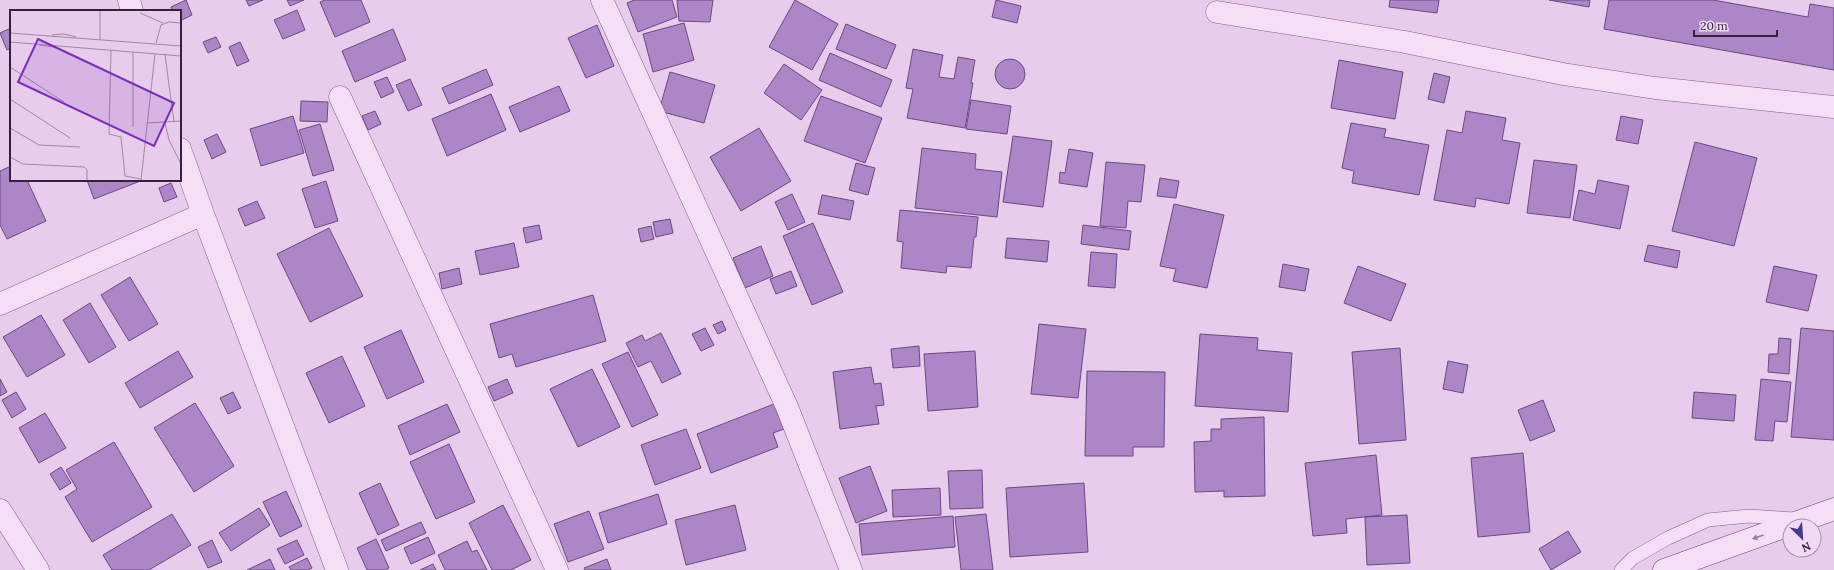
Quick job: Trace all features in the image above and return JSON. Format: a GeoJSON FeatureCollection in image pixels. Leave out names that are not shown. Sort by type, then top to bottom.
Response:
{"type":"FeatureCollection","features":[{"type":"Feature","properties":{"kind":"street"},"geometry":{"type":"LineString","coordinates":[[128,0],[132,10]]}},
{"type":"Feature","properties":{"kind":"street"},"geometry":{"type":"LineString","coordinates":[[602,0],[787,407],[851,570]]}},
{"type":"Feature","properties":{"kind":"street"},"geometry":{"type":"LineString","coordinates":[[1217,12],[1405,42],[1578,77],[1655,88],[1834,107]]}},
{"type":"Feature","properties":{"kind":"street"},"geometry":{"type":"LineString","coordinates":[[340,97],[557,570]]}},
{"type":"Feature","properties":{"kind":"street"},"geometry":{"type":"LineString","coordinates":[[181,152],[337,570]]}},
{"type":"Feature","properties":{"kind":"street"},"geometry":{"type":"LineString","coordinates":[[1,302],[203,214]]}},
{"type":"Feature","properties":{"kind":"street"},"geometry":{"type":"LineString","coordinates":[[1810,518],[1834,509]]}},
{"type":"Feature","properties":{"kind":"street"},"geometry":{"type":"LineString","coordinates":[[0,510],[38,570]]}},
{"type":"Feature","properties":{"kind":"street"},"geometry":{"type":"LineString","coordinates":[[1664,570],[1782,528]]}},
{"type":"Feature","properties":{"kind":"lane"},"geometry":{"type":"LineString","coordinates":[[1621,570],[1633,558],[1668,538],[1708,520],[1749,516],[1782,518]]}},
{"type":"Feature","properties":{"kind":"building"},"geometry":{"type":"Polygon","coordinates":[[[186,0],[192,15],[181,20],[181,10],[172,10],[171,7],[186,0]]]}},
{"type":"Feature","properties":{"kind":"building"},"geometry":{"type":"Polygon","coordinates":[[[246,0],[263,0],[249,6],[246,0]]]}},
{"type":"Feature","properties":{"kind":"building"},"geometry":{"type":"Polygon","coordinates":[[[287,0],[304,0],[290,6],[287,0]]]}},
{"type":"Feature","properties":{"kind":"building"},"geometry":{"type":"Polygon","coordinates":[[[325,0],[361,0],[370,22],[335,37],[320,2],[325,0]]]}},
{"type":"Feature","properties":{"kind":"building"},"geometry":{"type":"Polygon","coordinates":[[[634,0],[672,0],[677,17],[638,32],[627,3],[634,0]]]}},
{"type":"Feature","properties":{"kind":"building"},"geometry":{"type":"Polygon","coordinates":[[[677,0],[713,0],[710,22],[679,21],[677,0]]]}},
{"type":"Feature","properties":{"kind":"building"},"geometry":{"type":"Polygon","coordinates":[[[795,0],[838,24],[812,70],[769,47],[795,0]]]}},
{"type":"Feature","properties":{"kind":"building"},"geometry":{"type":"Polygon","coordinates":[[[996,0],[1021,6],[1017,23],[992,17],[996,0]]]}},
{"type":"Feature","properties":{"kind":"building"},"geometry":{"type":"Polygon","coordinates":[[[1390,0],[1439,0],[1437,13],[1389,7],[1390,0]]]}},
{"type":"Feature","properties":{"kind":"building"},"geometry":{"type":"Polygon","coordinates":[[[1549,0],[1590,0],[1589,7],[1549,0]]]}},
{"type":"Feature","properties":{"kind":"building"},"geometry":{"type":"Polygon","coordinates":[[[1609,0],[1713,0],[1808,17],[1810,4],[1834,8],[1834,70],[1604,29],[1609,0]]]}},
{"type":"Feature","properties":{"kind":"building"},"geometry":{"type":"Polygon","coordinates":[[[297,10],[305,30],[283,39],[274,20],[297,10]]]}},
{"type":"Feature","properties":{"kind":"building"},"geometry":{"type":"Polygon","coordinates":[[[684,23],[694,60],[653,72],[643,34],[684,23]]]}},
{"type":"Feature","properties":{"kind":"building"},"geometry":{"type":"Polygon","coordinates":[[[846,24],[896,45],[886,69],[836,49],[846,24]]]}},
{"type":"Feature","properties":{"kind":"building"},"geometry":{"type":"Polygon","coordinates":[[[597,25],[614,66],[586,78],[568,38],[597,25]]]}},
{"type":"Feature","properties":{"kind":"building"},"geometry":{"type":"Polygon","coordinates":[[[10,28],[10,48],[7,50],[0,33],[10,28]]]}},
{"type":"Feature","properties":{"kind":"building"},"geometry":{"type":"Polygon","coordinates":[[[393,29],[406,60],[355,82],[342,51],[393,29]]]}},
{"type":"Feature","properties":{"kind":"building"},"geometry":{"type":"Polygon","coordinates":[[[216,37],[221,47],[208,53],[203,42],[216,37]]]}},
{"type":"Feature","properties":{"kind":"building"},"geometry":{"type":"Polygon","coordinates":[[[240,42],[249,61],[237,66],[229,47],[240,42]]]}},
{"type":"Feature","properties":{"kind":"building"},"geometry":{"type":"Polygon","coordinates":[[[913,49],[943,55],[939,77],[954,79],[958,57],[975,60],[971,83],[973,83],[965,128],[907,118],[913,89],[906,88],[913,49]]]}},
{"type":"Feature","properties":{"kind":"building"},"geometry":{"type":"Polygon","coordinates":[[[830,53],[892,80],[881,107],[819,80],[830,53]]]}},
{"type":"Feature","properties":{"kind":"building"},"geometry":{"type":"Polygon","coordinates":[[[1010,59],[1021,63],[1025,74],[1021,85],[1010,89],[999,85],[995,74],[999,63],[1010,59]]]}},
{"type":"Feature","properties":{"kind":"building"},"geometry":{"type":"Polygon","coordinates":[[[1339,60],[1403,72],[1395,119],[1331,108],[1339,60]]]}},
{"type":"Feature","properties":{"kind":"building"},"geometry":{"type":"Polygon","coordinates":[[[784,64],[822,90],[801,120],[764,93],[784,64]]]}},
{"type":"Feature","properties":{"kind":"building"},"geometry":{"type":"Polygon","coordinates":[[[486,69],[493,85],[449,104],[442,88],[486,69]]]}},
{"type":"Feature","properties":{"kind":"building"},"geometry":{"type":"Polygon","coordinates":[[[670,72],[715,85],[704,123],[659,111],[670,72]]]}},
{"type":"Feature","properties":{"kind":"building"},"geometry":{"type":"Polygon","coordinates":[[[1434,73],[1450,77],[1444,103],[1428,99],[1434,73]]]}},
{"type":"Feature","properties":{"kind":"building"},"geometry":{"type":"Polygon","coordinates":[[[387,77],[394,92],[381,98],[374,82],[387,77]]]}},
{"type":"Feature","properties":{"kind":"building"},"geometry":{"type":"Polygon","coordinates":[[[410,79],[422,105],[408,111],[396,85],[410,79]]]}},
{"type":"Feature","properties":{"kind":"building"},"geometry":{"type":"Polygon","coordinates":[[[559,86],[570,111],[520,132],[509,107],[559,86]]]}},
{"type":"Feature","properties":{"kind":"building"},"geometry":{"type":"Polygon","coordinates":[[[491,94],[506,130],[447,156],[432,119],[491,94]]]}},
{"type":"Feature","properties":{"kind":"building"},"geometry":{"type":"Polygon","coordinates":[[[821,96],[882,118],[865,163],[804,141],[821,96]]]}},
{"type":"Feature","properties":{"kind":"building"},"geometry":{"type":"Polygon","coordinates":[[[971,100],[1011,106],[1007,134],[966,129],[971,100]]]}},
{"type":"Feature","properties":{"kind":"building"},"geometry":{"type":"Polygon","coordinates":[[[301,101],[328,102],[327,122],[300,121],[301,101]]]}},
{"type":"Feature","properties":{"kind":"building"},"geometry":{"type":"Polygon","coordinates":[[[375,111],[381,124],[368,130],[362,116],[375,111]]]}},
{"type":"Feature","properties":{"kind":"building"},"geometry":{"type":"Polygon","coordinates":[[[1466,111],[1506,118],[1502,140],[1520,143],[1509,204],[1476,198],[1475,207],[1434,200],[1447,130],[1462,133],[1466,111]]]}},
{"type":"Feature","properties":{"kind":"building"},"geometry":{"type":"Polygon","coordinates":[[[293,116],[304,153],[261,166],[250,129],[293,116]]]}},
{"type":"Feature","properties":{"kind":"building"},"geometry":{"type":"Polygon","coordinates":[[[1621,116],[1643,120],[1638,144],[1616,140],[1621,116]]]}},
{"type":"Feature","properties":{"kind":"building"},"geometry":{"type":"Polygon","coordinates":[[[1351,123],[1386,129],[1384,137],[1429,145],[1419,195],[1352,183],[1354,171],[1342,168],[1351,123]]]}},
{"type":"Feature","properties":{"kind":"building"},"geometry":{"type":"Polygon","coordinates":[[[320,124],[334,170],[313,176],[299,130],[320,124]]]}},
{"type":"Feature","properties":{"kind":"building"},"geometry":{"type":"Polygon","coordinates":[[[759,128],[791,181],[741,211],[710,157],[759,128]]]}},
{"type":"Feature","properties":{"kind":"building"},"geometry":{"type":"Polygon","coordinates":[[[217,134],[226,152],[212,159],[204,140],[217,134]]]}},
{"type":"Feature","properties":{"kind":"building"},"geometry":{"type":"Polygon","coordinates":[[[1013,136],[1052,141],[1043,207],[1003,202],[1013,136]]]}},
{"type":"Feature","properties":{"kind":"building"},"geometry":{"type":"Polygon","coordinates":[[[1695,142],[1757,158],[1734,246],[1672,231],[1695,142]]]}},
{"type":"Feature","properties":{"kind":"building"},"geometry":{"type":"Polygon","coordinates":[[[922,148],[976,154],[975,169],[1002,172],[997,217],[915,208],[922,148]]]}},
{"type":"Feature","properties":{"kind":"building"},"geometry":{"type":"Polygon","coordinates":[[[1069,149],[1093,153],[1087,187],[1059,183],[1060,172],[1065,173],[1069,149]]]}},
{"type":"Feature","properties":{"kind":"building"},"geometry":{"type":"Polygon","coordinates":[[[1534,160],[1577,165],[1570,218],[1527,213],[1534,160]]]}},
{"type":"Feature","properties":{"kind":"building"},"geometry":{"type":"Polygon","coordinates":[[[1106,162],[1145,165],[1141,202],[1128,201],[1126,228],[1100,226],[1106,162]]]}},
{"type":"Feature","properties":{"kind":"building"},"geometry":{"type":"Polygon","coordinates":[[[856,163],[875,168],[868,195],[849,190],[856,163]]]}},
{"type":"Feature","properties":{"kind":"building"},"geometry":{"type":"Polygon","coordinates":[[[10,166],[10,181],[27,181],[46,221],[7,239],[0,225],[0,171],[10,166]]]}},
{"type":"Feature","properties":{"kind":"building"},"geometry":{"type":"Polygon","coordinates":[[[1160,178],[1179,181],[1176,198],[1157,196],[1160,178]]]}},
{"type":"Feature","properties":{"kind":"building"},"geometry":{"type":"Polygon","coordinates":[[[1598,180],[1629,186],[1620,229],[1573,220],[1579,190],[1595,194],[1598,180]]]}},
{"type":"Feature","properties":{"kind":"building"},"geometry":{"type":"Polygon","coordinates":[[[87,181],[140,181],[94,199],[87,181]]]}},
{"type":"Feature","properties":{"kind":"building"},"geometry":{"type":"Polygon","coordinates":[[[326,181],[338,221],[315,228],[302,189],[326,181]]]}},
{"type":"Feature","properties":{"kind":"building"},"geometry":{"type":"Polygon","coordinates":[[[171,183],[177,197],[164,202],[159,188],[171,183]]]}},
{"type":"Feature","properties":{"kind":"building"},"geometry":{"type":"Polygon","coordinates":[[[792,194],[805,222],[788,230],[775,202],[792,194]]]}},
{"type":"Feature","properties":{"kind":"building"},"geometry":{"type":"Polygon","coordinates":[[[822,195],[854,201],[850,220],[818,214],[822,195]]]}},
{"type":"Feature","properties":{"kind":"building"},"geometry":{"type":"Polygon","coordinates":[[[257,201],[265,218],[245,226],[238,209],[257,201]]]}},
{"type":"Feature","properties":{"kind":"building"},"geometry":{"type":"Polygon","coordinates":[[[1174,204],[1224,215],[1207,288],[1173,281],[1176,269],[1160,266],[1174,204]]]}},
{"type":"Feature","properties":{"kind":"building"},"geometry":{"type":"Polygon","coordinates":[[[900,210],[978,217],[976,237],[974,237],[971,268],[947,266],[946,273],[901,268],[903,242],[897,241],[900,210]]]}},
{"type":"Feature","properties":{"kind":"building"},"geometry":{"type":"Polygon","coordinates":[[[670,219],[673,233],[656,237],[653,222],[670,219]]]}},
{"type":"Feature","properties":{"kind":"building"},"geometry":{"type":"Polygon","coordinates":[[[813,223],[843,292],[812,305],[783,236],[813,223]]]}},
{"type":"Feature","properties":{"kind":"building"},"geometry":{"type":"Polygon","coordinates":[[[539,225],[542,239],[526,243],[523,228],[539,225]]]}},
{"type":"Feature","properties":{"kind":"building"},"geometry":{"type":"Polygon","coordinates":[[[1083,225],[1131,231],[1129,250],[1081,244],[1083,225]]]}},
{"type":"Feature","properties":{"kind":"building"},"geometry":{"type":"Polygon","coordinates":[[[651,226],[654,239],[641,242],[638,229],[651,226]]]}},
{"type":"Feature","properties":{"kind":"building"},"geometry":{"type":"Polygon","coordinates":[[[329,228],[363,296],[310,322],[277,254],[329,228]]]}},
{"type":"Feature","properties":{"kind":"building"},"geometry":{"type":"Polygon","coordinates":[[[1007,238],[1049,241],[1047,262],[1005,258],[1007,238]]]}},
{"type":"Feature","properties":{"kind":"building"},"geometry":{"type":"Polygon","coordinates":[[[514,243],[519,267],[480,275],[475,251],[514,243]]]}},
{"type":"Feature","properties":{"kind":"building"},"geometry":{"type":"Polygon","coordinates":[[[1648,245],[1680,251],[1677,268],[1644,261],[1648,245]]]}},
{"type":"Feature","properties":{"kind":"building"},"geometry":{"type":"Polygon","coordinates":[[[761,246],[773,276],[745,288],[733,258],[761,246]]]}},
{"type":"Feature","properties":{"kind":"building"},"geometry":{"type":"Polygon","coordinates":[[[1091,252],[1117,254],[1115,288],[1088,286],[1091,252]]]}},
{"type":"Feature","properties":{"kind":"building"},"geometry":{"type":"Polygon","coordinates":[[[1283,264],[1309,269],[1305,291],[1279,287],[1283,264]]]}},
{"type":"Feature","properties":{"kind":"building"},"geometry":{"type":"Polygon","coordinates":[[[1358,266],[1406,284],[1391,321],[1344,303],[1358,266]]]}},
{"type":"Feature","properties":{"kind":"building"},"geometry":{"type":"Polygon","coordinates":[[[1774,266],[1817,275],[1808,311],[1766,302],[1774,266]]]}},
{"type":"Feature","properties":{"kind":"building"},"geometry":{"type":"Polygon","coordinates":[[[459,268],[462,284],[442,289],[439,273],[459,268]]]}},
{"type":"Feature","properties":{"kind":"building"},"geometry":{"type":"Polygon","coordinates":[[[791,271],[797,286],[776,294],[770,279],[791,271]]]}},
{"type":"Feature","properties":{"kind":"building"},"geometry":{"type":"Polygon","coordinates":[[[130,277],[158,324],[129,341],[101,295],[130,277]]]}},
{"type":"Feature","properties":{"kind":"building"},"geometry":{"type":"Polygon","coordinates":[[[593,295],[606,341],[516,367],[512,354],[499,358],[490,324],[593,295]]]}},
{"type":"Feature","properties":{"kind":"building"},"geometry":{"type":"Polygon","coordinates":[[[90,303],[116,347],[89,363],[63,320],[90,303]]]}},
{"type":"Feature","properties":{"kind":"building"},"geometry":{"type":"Polygon","coordinates":[[[41,315],[65,355],[27,377],[3,337],[41,315]]]}},
{"type":"Feature","properties":{"kind":"building"},"geometry":{"type":"Polygon","coordinates":[[[722,321],[726,330],[718,334],[713,325],[722,321]]]}},
{"type":"Feature","properties":{"kind":"building"},"geometry":{"type":"Polygon","coordinates":[[[1039,324],[1086,329],[1078,398],[1031,394],[1039,324]]]}},
{"type":"Feature","properties":{"kind":"building"},"geometry":{"type":"Polygon","coordinates":[[[705,328],[714,345],[701,351],[692,334],[705,328]]]}},
{"type":"Feature","properties":{"kind":"building"},"geometry":{"type":"Polygon","coordinates":[[[1801,328],[1834,331],[1834,440],[1791,437],[1801,328]]]}},
{"type":"Feature","properties":{"kind":"building"},"geometry":{"type":"Polygon","coordinates":[[[401,330],[424,382],[387,399],[364,347],[401,330]]]}},
{"type":"Feature","properties":{"kind":"building"},"geometry":{"type":"Polygon","coordinates":[[[661,333],[681,374],[662,383],[651,361],[638,367],[626,343],[642,335],[645,341],[661,333]]]}},
{"type":"Feature","properties":{"kind":"building"},"geometry":{"type":"Polygon","coordinates":[[[1200,334],[1258,338],[1257,350],[1292,353],[1288,412],[1195,406],[1200,334]]]}},
{"type":"Feature","properties":{"kind":"building"},"geometry":{"type":"Polygon","coordinates":[[[1779,338],[1791,339],[1789,374],[1768,372],[1769,354],[1778,354],[1779,338]]]}},
{"type":"Feature","properties":{"kind":"building"},"geometry":{"type":"Polygon","coordinates":[[[919,346],[920,366],[893,368],[891,349],[919,346]]]}},
{"type":"Feature","properties":{"kind":"building"},"geometry":{"type":"Polygon","coordinates":[[[1400,348],[1406,440],[1359,444],[1352,352],[1400,348]]]}},
{"type":"Feature","properties":{"kind":"building"},"geometry":{"type":"Polygon","coordinates":[[[178,351],[193,377],[140,408],[125,383],[178,351]]]}},
{"type":"Feature","properties":{"kind":"building"},"geometry":{"type":"Polygon","coordinates":[[[975,351],[978,407],[928,411],[924,354],[975,351]]]}},
{"type":"Feature","properties":{"kind":"building"},"geometry":{"type":"Polygon","coordinates":[[[628,352],[658,415],[632,427],[602,364],[628,352]]]}},
{"type":"Feature","properties":{"kind":"building"},"geometry":{"type":"Polygon","coordinates":[[[342,356],[365,406],[329,423],[306,373],[342,356]]]}},
{"type":"Feature","properties":{"kind":"building"},"geometry":{"type":"Polygon","coordinates":[[[1448,361],[1468,365],[1463,393],[1443,389],[1448,361]]]}},
{"type":"Feature","properties":{"kind":"building"},"geometry":{"type":"Polygon","coordinates":[[[871,367],[874,384],[881,383],[884,405],[876,406],[879,424],[840,429],[833,372],[871,367]]]}},
{"type":"Feature","properties":{"kind":"building"},"geometry":{"type":"Polygon","coordinates":[[[592,369],[620,427],[578,447],[550,389],[592,369]]]}},
{"type":"Feature","properties":{"kind":"building"},"geometry":{"type":"Polygon","coordinates":[[[1087,371],[1165,372],[1164,447],[1133,447],[1133,456],[1085,456],[1087,371]]]}},
{"type":"Feature","properties":{"kind":"building"},"geometry":{"type":"Polygon","coordinates":[[[0,379],[7,392],[0,396],[0,379]]]}},
{"type":"Feature","properties":{"kind":"building"},"geometry":{"type":"Polygon","coordinates":[[[507,379],[513,393],[494,401],[488,387],[507,379]]]}},
{"type":"Feature","properties":{"kind":"building"},"geometry":{"type":"Polygon","coordinates":[[[1761,379],[1791,382],[1787,422],[1775,421],[1773,441],[1755,440],[1761,379]]]}},
{"type":"Feature","properties":{"kind":"building"},"geometry":{"type":"Polygon","coordinates":[[[16,392],[26,409],[12,418],[2,400],[16,392]]]}},
{"type":"Feature","properties":{"kind":"building"},"geometry":{"type":"Polygon","coordinates":[[[233,392],[241,408],[228,414],[220,398],[233,392]]]}},
{"type":"Feature","properties":{"kind":"building"},"geometry":{"type":"Polygon","coordinates":[[[1694,392],[1736,395],[1734,421],[1692,418],[1694,392]]]}},
{"type":"Feature","properties":{"kind":"building"},"geometry":{"type":"Polygon","coordinates":[[[1543,400],[1555,431],[1530,441],[1518,410],[1543,400]]]}},
{"type":"Feature","properties":{"kind":"building"},"geometry":{"type":"Polygon","coordinates":[[[195,403],[234,466],[194,492],[154,428],[195,403]]]}},
{"type":"Feature","properties":{"kind":"building"},"geometry":{"type":"Polygon","coordinates":[[[447,404],[460,432],[410,455],[398,426],[447,404]]]}},
{"type":"Feature","properties":{"kind":"building"},"geometry":{"type":"Polygon","coordinates":[[[774,404],[784,429],[773,433],[778,447],[711,473],[697,434],[774,404]]]}},
{"type":"Feature","properties":{"kind":"building"},"geometry":{"type":"Polygon","coordinates":[[[45,413],[66,448],[39,463],[19,428],[45,413]]]}},
{"type":"Feature","properties":{"kind":"building"},"geometry":{"type":"Polygon","coordinates":[[[1264,417],[1265,496],[1224,497],[1224,491],[1195,492],[1194,442],[1211,441],[1211,429],[1221,429],[1221,419],[1264,417]]]}},
{"type":"Feature","properties":{"kind":"building"},"geometry":{"type":"Polygon","coordinates":[[[686,429],[701,468],[655,485],[641,445],[686,429]]]}},
{"type":"Feature","properties":{"kind":"building"},"geometry":{"type":"Polygon","coordinates":[[[114,442],[152,507],[92,542],[65,497],[77,489],[66,470],[114,442]]]}},
{"type":"Feature","properties":{"kind":"building"},"geometry":{"type":"Polygon","coordinates":[[[449,444],[475,502],[436,519],[410,462],[449,444]]]}},
{"type":"Feature","properties":{"kind":"building"},"geometry":{"type":"Polygon","coordinates":[[[1523,453],[1530,532],[1478,537],[1471,458],[1523,453]]]}},
{"type":"Feature","properties":{"kind":"building"},"geometry":{"type":"Polygon","coordinates":[[[1376,455],[1382,515],[1346,519],[1347,533],[1313,536],[1305,463],[1376,455]]]}},
{"type":"Feature","properties":{"kind":"building"},"geometry":{"type":"Polygon","coordinates":[[[870,466],[887,511],[856,523],[839,478],[870,466]]]}},
{"type":"Feature","properties":{"kind":"building"},"geometry":{"type":"Polygon","coordinates":[[[61,467],[71,483],[60,490],[50,474],[61,467]]]}},
{"type":"Feature","properties":{"kind":"building"},"geometry":{"type":"Polygon","coordinates":[[[982,470],[983,508],[950,509],[948,471],[982,470]]]}},
{"type":"Feature","properties":{"kind":"building"},"geometry":{"type":"Polygon","coordinates":[[[380,483],[399,525],[378,535],[359,493],[380,483]]]}},
{"type":"Feature","properties":{"kind":"building"},"geometry":{"type":"Polygon","coordinates":[[[1084,483],[1088,552],[1010,557],[1006,488],[1084,483]]]}},
{"type":"Feature","properties":{"kind":"building"},"geometry":{"type":"Polygon","coordinates":[[[940,488],[941,515],[893,517],[892,490],[940,488]]]}},
{"type":"Feature","properties":{"kind":"building"},"geometry":{"type":"Polygon","coordinates":[[[286,491],[302,526],[280,537],[263,502],[286,491]]]}},
{"type":"Feature","properties":{"kind":"building"},"geometry":{"type":"Polygon","coordinates":[[[658,494],[667,524],[608,543],[599,513],[658,494]]]}},
{"type":"Feature","properties":{"kind":"building"},"geometry":{"type":"Polygon","coordinates":[[[503,505],[531,560],[511,570],[492,570],[469,523],[503,505]]]}},
{"type":"Feature","properties":{"kind":"building"},"geometry":{"type":"Polygon","coordinates":[[[735,505],[746,550],[686,565],[675,520],[735,505]]]}},
{"type":"Feature","properties":{"kind":"building"},"geometry":{"type":"Polygon","coordinates":[[[259,508],[270,525],[231,551],[219,533],[259,508]]]}},
{"type":"Feature","properties":{"kind":"building"},"geometry":{"type":"Polygon","coordinates":[[[589,511],[604,549],[568,562],[554,524],[589,511]]]}},
{"type":"Feature","properties":{"kind":"building"},"geometry":{"type":"Polygon","coordinates":[[[172,514],[191,545],[149,570],[112,570],[103,555],[172,514]]]}},
{"type":"Feature","properties":{"kind":"building"},"geometry":{"type":"Polygon","coordinates":[[[986,514],[993,570],[961,570],[955,517],[986,514]]]}},
{"type":"Feature","properties":{"kind":"building"},"geometry":{"type":"Polygon","coordinates":[[[1407,515],[1410,563],[1367,565],[1365,517],[1407,515]]]}},
{"type":"Feature","properties":{"kind":"building"},"geometry":{"type":"Polygon","coordinates":[[[953,516],[955,547],[862,555],[859,524],[953,516]]]}},
{"type":"Feature","properties":{"kind":"building"},"geometry":{"type":"Polygon","coordinates":[[[421,522],[426,533],[386,551],[381,540],[421,522]]]}},
{"type":"Feature","properties":{"kind":"building"},"geometry":{"type":"Polygon","coordinates":[[[1568,531],[1581,552],[1551,570],[1539,549],[1568,531]]]}},
{"type":"Feature","properties":{"kind":"building"},"geometry":{"type":"Polygon","coordinates":[[[428,537],[435,553],[411,564],[404,548],[428,537]]]}},
{"type":"Feature","properties":{"kind":"building"},"geometry":{"type":"Polygon","coordinates":[[[376,539],[389,568],[385,570],[367,570],[357,548],[376,539]]]}},
{"type":"Feature","properties":{"kind":"building"},"geometry":{"type":"Polygon","coordinates":[[[212,540],[222,562],[208,568],[198,547],[212,540]]]}},
{"type":"Feature","properties":{"kind":"building"},"geometry":{"type":"Polygon","coordinates":[[[297,540],[304,555],[285,564],[277,549],[297,540]]]}},
{"type":"Feature","properties":{"kind":"building"},"geometry":{"type":"Polygon","coordinates":[[[467,541],[472,552],[477,550],[487,570],[445,570],[438,555],[467,541]]]}},
{"type":"Feature","properties":{"kind":"building"},"geometry":{"type":"Polygon","coordinates":[[[307,558],[312,568],[308,570],[291,570],[289,567],[307,558]]]}},
{"type":"Feature","properties":{"kind":"building"},"geometry":{"type":"Polygon","coordinates":[[[270,559],[275,570],[247,570],[270,559]]]}},
{"type":"Feature","properties":{"kind":"building"},"geometry":{"type":"Polygon","coordinates":[[[607,559],[611,570],[585,570],[584,568],[607,559]]]}},
{"type":"Feature","properties":{"kind":"building"},"geometry":{"type":"Polygon","coordinates":[[[433,564],[436,570],[420,570],[433,564]]]}}]}
